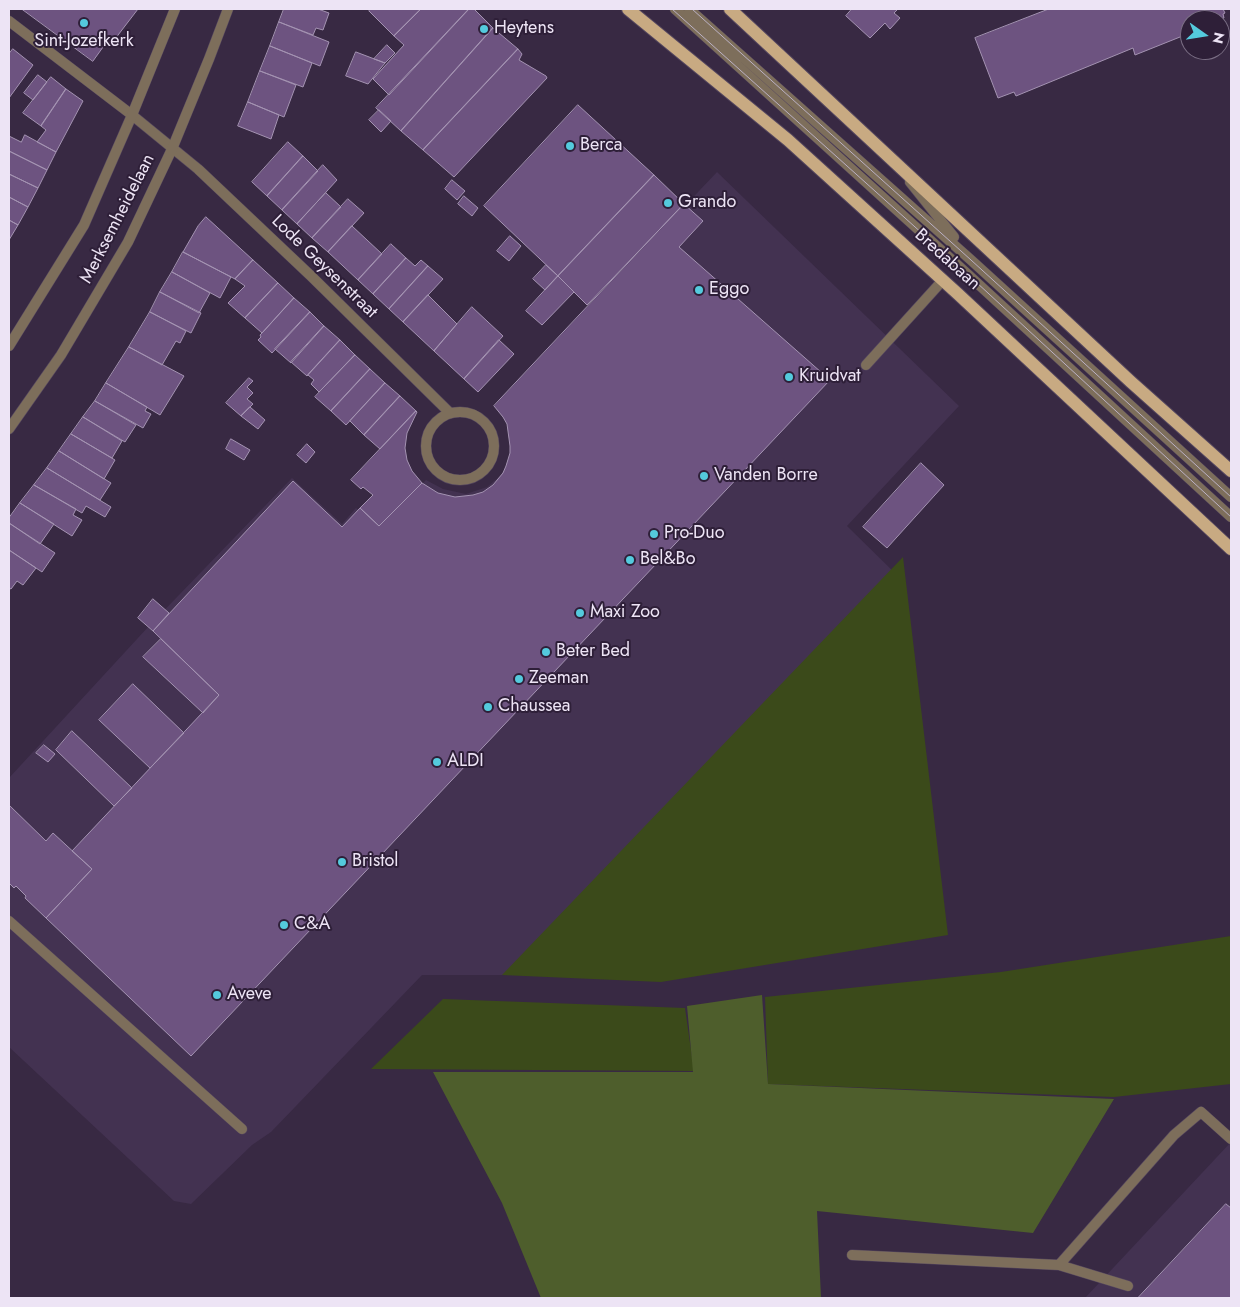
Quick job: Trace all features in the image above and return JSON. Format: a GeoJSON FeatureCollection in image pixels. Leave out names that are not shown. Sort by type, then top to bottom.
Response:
{"type":"FeatureCollection","features":[{"type":"Feature","properties":{"kind":"main road","name":"Bredabaan"},"geometry":{"type":"LineString","coordinates":[[628,9],[788,140],[943,280],[1231,548]]}},
{"type":"Feature","properties":{"kind":"main road","name":"Bredabaan"},"geometry":{"type":"LineString","coordinates":[[730,9],[1131,382],[1231,471]]}},
{"type":"Feature","properties":{"kind":"street","name":"Merksemheidelaan"},"geometry":{"type":"LineString","coordinates":[[9,346],[84,225],[132,115],[175,9]]}},
{"type":"Feature","properties":{"kind":"street","name":"Merksemheidelaan"},"geometry":{"type":"LineString","coordinates":[[9,429],[61,355],[128,242],[172,149],[228,9]]}},
{"type":"Feature","properties":{"kind":"street"},"geometry":{"type":"LineString","coordinates":[[675,9],[963,270],[1231,517]]}},
{"type":"Feature","properties":{"kind":"street"},"geometry":{"type":"LineString","coordinates":[[689,9],[971,260],[1231,497]]}},
{"type":"Feature","properties":{"kind":"street","name":"Lode Geysenstraat"},"geometry":{"type":"LineString","coordinates":[[9,21],[132,115],[198,169],[450,413]]}},
{"type":"Feature","properties":{"kind":"street"},"geometry":{"type":"LineString","coordinates":[[891,159],[971,260]]}},
{"type":"Feature","properties":{"kind":"street"},"geometry":{"type":"LineString","coordinates":[[866,365],[943,280]]}},
{"type":"Feature","properties":{"kind":"street"},"geometry":{"type":"LineString","coordinates":[[466,412],[480,417],[490,429],[495,444],[492,459],[484,472],[470,479],[455,480],[441,474],[430,463],[426,448],[428,433],[437,420],[450,413],[466,412]]}},
{"type":"Feature","properties":{"kind":"street"},"geometry":{"type":"LineString","coordinates":[[9,921],[242,1129]]}},
{"type":"Feature","properties":{"kind":"street"},"geometry":{"type":"LineString","coordinates":[[1059,1265],[1174,1135],[1201,1112],[1231,1139]]}},
{"type":"Feature","properties":{"kind":"street"},"geometry":{"type":"LineString","coordinates":[[852,1254],[1059,1265],[1128,1286]]}},
{"type":"Feature","properties":{"kind":"shaded area"},"geometry":{"type":"Polygon","coordinates":[[[717,172],[959,406],[847,526],[900,578],[525,975],[422,975],[271,1132],[252,1145],[191,1204],[174,1201],[9,1047],[9,778],[149,626],[292,478],[342,524],[356,508],[380,528],[426,480],[443,489],[466,494],[487,487],[500,476],[508,464],[514,431],[499,402],[717,172]]]}},
{"type":"Feature","properties":{"kind":"shaded area"},"geometry":{"type":"Polygon","coordinates":[[[1231,1142],[1231,1298],[1085,1298],[1231,1142]]]}},
{"type":"Feature","properties":{"kind":"green space"},"geometry":{"type":"Polygon","coordinates":[[[903,557],[948,935],[661,982],[502,975],[903,557]]]}},
{"type":"Feature","properties":{"kind":"green space"},"geometry":{"type":"Polygon","coordinates":[[[1231,936],[1231,1084],[1114,1097],[768,1084],[765,997],[1001,972],[1231,936]]]}},
{"type":"Feature","properties":{"kind":"green space"},"geometry":{"type":"Polygon","coordinates":[[[762,995],[768,1084],[1114,1099],[1033,1233],[817,1211],[821,1298],[541,1298],[502,1203],[433,1072],[693,1072],[687,1006],[762,995]]]}},
{"type":"Feature","properties":{"kind":"green space"},"geometry":{"type":"Polygon","coordinates":[[[443,999],[685,1008],[694,1071],[371,1069],[443,999]]]}},
{"type":"Feature","properties":{"kind":"building","name":"Sint-Jozefkerk"},"geometry":{"type":"Polygon","coordinates":[[[22,9],[138,9],[115,39],[111,36],[93,61],[22,9]]]}},
{"type":"Feature","properties":{"kind":"building"},"geometry":{"type":"Polygon","coordinates":[[[284,9],[318,9],[329,13],[323,30],[316,28],[313,35],[279,22],[284,9]]]}},
{"type":"Feature","properties":{"kind":"building"},"geometry":{"type":"Polygon","coordinates":[[[371,9],[421,9],[394,36],[369,11],[371,9]]]}},
{"type":"Feature","properties":{"kind":"building"},"geometry":{"type":"Polygon","coordinates":[[[421,9],[469,9],[389,95],[373,79],[404,45],[394,36],[421,9]]]}},
{"type":"Feature","properties":{"kind":"building"},"geometry":{"type":"Polygon","coordinates":[[[469,9],[474,9],[493,28],[401,131],[376,108],[469,9]]]}},
{"type":"Feature","properties":{"kind":"building"},"geometry":{"type":"Polygon","coordinates":[[[852,9],[898,9],[894,13],[900,18],[890,29],[885,23],[870,38],[846,16],[852,9]]]}},
{"type":"Feature","properties":{"kind":"building"},"geometry":{"type":"Polygon","coordinates":[[[1049,9],[1224,10],[1180,10],[1180,37],[1135,55],[1133,48],[1016,96],[1014,92],[998,98],[975,38],[1049,9]]]}},
{"type":"Feature","properties":{"kind":"building"},"geometry":{"type":"Polygon","coordinates":[[[279,22],[329,42],[320,66],[270,46],[279,22]]]}},
{"type":"Feature","properties":{"kind":"building"},"geometry":{"type":"Polygon","coordinates":[[[493,28],[518,49],[423,150],[401,131],[493,28]]]}},
{"type":"Feature","properties":{"kind":"building"},"geometry":{"type":"Polygon","coordinates":[[[387,45],[395,53],[385,63],[374,59],[387,45]]]}},
{"type":"Feature","properties":{"kind":"building"},"geometry":{"type":"Polygon","coordinates":[[[270,46],[312,63],[303,87],[260,71],[270,46]]]}},
{"type":"Feature","properties":{"kind":"building"},"geometry":{"type":"Polygon","coordinates":[[[13,49],[33,65],[9,98],[9,54],[13,49]]]}},
{"type":"Feature","properties":{"kind":"building"},"geometry":{"type":"Polygon","coordinates":[[[518,49],[522,54],[519,60],[547,78],[454,177],[423,150],[518,49]]]}},
{"type":"Feature","properties":{"kind":"building"},"geometry":{"type":"Polygon","coordinates":[[[356,52],[385,63],[368,84],[346,76],[356,52]]]}},
{"type":"Feature","properties":{"kind":"building"},"geometry":{"type":"Polygon","coordinates":[[[260,71],[296,85],[284,117],[248,102],[260,71]]]}},
{"type":"Feature","properties":{"kind":"building"},"geometry":{"type":"Polygon","coordinates":[[[38,75],[47,82],[33,100],[24,93],[38,75]]]}},
{"type":"Feature","properties":{"kind":"building"},"geometry":{"type":"Polygon","coordinates":[[[51,77],[66,89],[41,126],[23,113],[51,77]]]}},
{"type":"Feature","properties":{"kind":"building"},"geometry":{"type":"Polygon","coordinates":[[[66,89],[83,101],[56,152],[37,142],[46,130],[41,126],[66,89]]]}},
{"type":"Feature","properties":{"kind":"building"},"geometry":{"type":"Polygon","coordinates":[[[248,102],[279,115],[271,139],[238,126],[248,102]]]}},
{"type":"Feature","properties":{"kind":"building"},"geometry":{"type":"Polygon","coordinates":[[[578,105],[654,175],[558,276],[484,206],[578,105]]]}},
{"type":"Feature","properties":{"kind":"building"},"geometry":{"type":"Polygon","coordinates":[[[379,110],[391,121],[381,132],[369,120],[379,110]]]}},
{"type":"Feature","properties":{"kind":"building"},"geometry":{"type":"Polygon","coordinates":[[[25,135],[56,152],[47,170],[9,151],[9,136],[21,142],[25,135]]]}},
{"type":"Feature","properties":{"kind":"building"},"geometry":{"type":"Polygon","coordinates":[[[288,142],[303,156],[267,196],[252,182],[288,142]]]}},
{"type":"Feature","properties":{"kind":"building"},"geometry":{"type":"Polygon","coordinates":[[[9,151],[47,170],[38,188],[9,174],[9,151]]]}},
{"type":"Feature","properties":{"kind":"building"},"geometry":{"type":"Polygon","coordinates":[[[303,156],[318,171],[282,210],[267,196],[303,156]]]}},
{"type":"Feature","properties":{"kind":"building"},"geometry":{"type":"Polygon","coordinates":[[[323,165],[337,180],[297,224],[282,210],[323,165]]]}},
{"type":"Feature","properties":{"kind":"building"},"geometry":{"type":"Polygon","coordinates":[[[9,174],[38,188],[28,207],[9,197],[9,174]]]}},
{"type":"Feature","properties":{"kind":"building"},"geometry":{"type":"Polygon","coordinates":[[[654,175],[684,204],[587,305],[558,276],[654,175]]]}},
{"type":"Feature","properties":{"kind":"building"},"geometry":{"type":"Polygon","coordinates":[[[452,180],[465,191],[457,200],[445,189],[452,180]]]}},
{"type":"Feature","properties":{"kind":"building"},"geometry":{"type":"Polygon","coordinates":[[[326,193],[341,207],[312,238],[297,224],[326,193]]]}},
{"type":"Feature","properties":{"kind":"building"},"geometry":{"type":"Polygon","coordinates":[[[464,196],[478,208],[472,216],[458,204],[464,196]]]}},
{"type":"Feature","properties":{"kind":"building"},"geometry":{"type":"Polygon","coordinates":[[[9,197],[28,207],[18,225],[9,220],[9,197]]]}},
{"type":"Feature","properties":{"kind":"building"},"geometry":{"type":"Polygon","coordinates":[[[348,199],[364,213],[328,252],[312,238],[348,199]]]}},
{"type":"Feature","properties":{"kind":"building"},"geometry":{"type":"Polygon","coordinates":[[[684,204],[703,221],[679,247],[830,380],[191,1056],[46,918],[92,869],[72,851],[219,695],[153,631],[293,481],[342,527],[360,508],[379,526],[422,483],[438,493],[455,497],[483,492],[493,485],[503,473],[510,453],[507,424],[494,406],[684,204]]]}},
{"type":"Feature","properties":{"kind":"building"},"geometry":{"type":"Polygon","coordinates":[[[206,217],[253,260],[235,279],[183,252],[198,226],[206,217]]]}},
{"type":"Feature","properties":{"kind":"building"},"geometry":{"type":"Polygon","coordinates":[[[9,220],[18,225],[9,240],[9,220]]]}},
{"type":"Feature","properties":{"kind":"building"},"geometry":{"type":"Polygon","coordinates":[[[352,226],[382,254],[358,280],[328,252],[352,226]]]}},
{"type":"Feature","properties":{"kind":"building"},"geometry":{"type":"Polygon","coordinates":[[[510,236],[521,246],[509,261],[497,251],[510,236]]]}},
{"type":"Feature","properties":{"kind":"building"},"geometry":{"type":"Polygon","coordinates":[[[391,244],[406,258],[373,294],[358,280],[391,244]]]}},
{"type":"Feature","properties":{"kind":"building"},"geometry":{"type":"Polygon","coordinates":[[[183,252],[231,277],[220,298],[172,272],[183,252]]]}},
{"type":"Feature","properties":{"kind":"building"},"geometry":{"type":"Polygon","coordinates":[[[406,258],[415,266],[421,260],[428,266],[389,309],[373,294],[406,258]]]}},
{"type":"Feature","properties":{"kind":"building"},"geometry":{"type":"Polygon","coordinates":[[[253,260],[278,283],[245,318],[228,303],[245,286],[235,279],[253,260]]]}},
{"type":"Feature","properties":{"kind":"building"},"geometry":{"type":"Polygon","coordinates":[[[546,265],[558,276],[545,290],[533,279],[546,265]]]}},
{"type":"Feature","properties":{"kind":"building"},"geometry":{"type":"Polygon","coordinates":[[[428,266],[443,279],[403,322],[389,309],[428,266]]]}},
{"type":"Feature","properties":{"kind":"building"},"geometry":{"type":"Polygon","coordinates":[[[172,272],[210,293],[199,313],[160,292],[172,272]]]}},
{"type":"Feature","properties":{"kind":"building"},"geometry":{"type":"Polygon","coordinates":[[[558,276],[574,292],[542,325],[526,311],[558,276]]]}},
{"type":"Feature","properties":{"kind":"building"},"geometry":{"type":"Polygon","coordinates":[[[278,283],[294,298],[262,333],[245,318],[278,283]]]}},
{"type":"Feature","properties":{"kind":"building"},"geometry":{"type":"Polygon","coordinates":[[[160,292],[201,313],[191,333],[150,312],[160,292]]]}},
{"type":"Feature","properties":{"kind":"building"},"geometry":{"type":"Polygon","coordinates":[[[428,295],[457,324],[434,351],[403,322],[428,295]]]}},
{"type":"Feature","properties":{"kind":"building"},"geometry":{"type":"Polygon","coordinates":[[[294,298],[310,312],[272,353],[258,340],[261,337],[260,335],[294,298]]]}},
{"type":"Feature","properties":{"kind":"building"},"geometry":{"type":"Polygon","coordinates":[[[472,307],[503,336],[464,379],[434,351],[472,307]]]}},
{"type":"Feature","properties":{"kind":"building"},"geometry":{"type":"Polygon","coordinates":[[[150,312],[186,331],[180,343],[176,341],[162,365],[129,347],[150,312]]]}},
{"type":"Feature","properties":{"kind":"building"},"geometry":{"type":"Polygon","coordinates":[[[310,312],[324,326],[291,363],[275,349],[310,312]]]}},
{"type":"Feature","properties":{"kind":"building"},"geometry":{"type":"Polygon","coordinates":[[[324,326],[340,340],[307,376],[291,362],[324,326]]]}},
{"type":"Feature","properties":{"kind":"building"},"geometry":{"type":"Polygon","coordinates":[[[340,340],[355,355],[319,392],[311,384],[314,380],[308,375],[340,340]]]}},
{"type":"Feature","properties":{"kind":"building"},"geometry":{"type":"Polygon","coordinates":[[[499,340],[514,354],[478,392],[464,379],[499,340]]]}},
{"type":"Feature","properties":{"kind":"building"},"geometry":{"type":"Polygon","coordinates":[[[129,347],[184,376],[160,415],[106,383],[129,347]]]}},
{"type":"Feature","properties":{"kind":"building"},"geometry":{"type":"Polygon","coordinates":[[[355,355],[370,369],[331,411],[315,397],[355,355]]]}},
{"type":"Feature","properties":{"kind":"building"},"geometry":{"type":"Polygon","coordinates":[[[370,369],[385,383],[346,425],[331,411],[370,369]]]}},
{"type":"Feature","properties":{"kind":"building"},"geometry":{"type":"Polygon","coordinates":[[[249,378],[253,381],[247,387],[253,393],[247,399],[253,404],[241,416],[226,403],[249,378]]]}},
{"type":"Feature","properties":{"kind":"building"},"geometry":{"type":"Polygon","coordinates":[[[106,383],[147,407],[145,411],[151,414],[143,428],[95,401],[106,383]]]}},
{"type":"Feature","properties":{"kind":"building"},"geometry":{"type":"Polygon","coordinates":[[[385,383],[400,396],[364,435],[350,421],[385,383]]]}},
{"type":"Feature","properties":{"kind":"building"},"geometry":{"type":"Polygon","coordinates":[[[400,396],[416,411],[380,449],[364,435],[400,396]]]}},
{"type":"Feature","properties":{"kind":"building"},"geometry":{"type":"Polygon","coordinates":[[[95,401],[136,425],[125,442],[83,417],[95,401]]]}},
{"type":"Feature","properties":{"kind":"building"},"geometry":{"type":"Polygon","coordinates":[[[250,407],[265,420],[258,429],[241,416],[250,407]]]}},
{"type":"Feature","properties":{"kind":"building"},"geometry":{"type":"Polygon","coordinates":[[[416,411],[407,433],[405,448],[407,460],[412,471],[422,483],[379,526],[360,508],[373,495],[363,487],[361,489],[351,480],[416,411]]]}},
{"type":"Feature","properties":{"kind":"building"},"geometry":{"type":"Polygon","coordinates":[[[83,417],[122,441],[112,458],[71,434],[83,417]]]}},
{"type":"Feature","properties":{"kind":"building"},"geometry":{"type":"Polygon","coordinates":[[[71,434],[115,460],[104,479],[59,451],[71,434]]]}},
{"type":"Feature","properties":{"kind":"building"},"geometry":{"type":"Polygon","coordinates":[[[231,439],[250,450],[244,460],[226,449],[231,439]]]}},
{"type":"Feature","properties":{"kind":"building"},"geometry":{"type":"Polygon","coordinates":[[[307,444],[315,452],[306,463],[297,455],[307,444]]]}},
{"type":"Feature","properties":{"kind":"building"},"geometry":{"type":"Polygon","coordinates":[[[59,451],[111,483],[100,500],[47,468],[59,451]]]}},
{"type":"Feature","properties":{"kind":"building"},"geometry":{"type":"Polygon","coordinates":[[[921,463],[944,485],[887,548],[863,527],[921,463]]]}},
{"type":"Feature","properties":{"kind":"building"},"geometry":{"type":"Polygon","coordinates":[[[47,468],[111,507],[105,517],[86,506],[82,513],[34,485],[47,468]]]}},
{"type":"Feature","properties":{"kind":"building"},"geometry":{"type":"Polygon","coordinates":[[[34,485],[76,509],[73,515],[82,520],[72,536],[20,503],[34,485]]]}},
{"type":"Feature","properties":{"kind":"building"},"geometry":{"type":"Polygon","coordinates":[[[20,503],[54,524],[40,544],[9,523],[9,518],[20,503]]]}},
{"type":"Feature","properties":{"kind":"building"},"geometry":{"type":"Polygon","coordinates":[[[9,523],[55,553],[42,572],[9,550],[9,523]]]}},
{"type":"Feature","properties":{"kind":"building"},"geometry":{"type":"Polygon","coordinates":[[[9,550],[36,568],[23,585],[17,581],[11,589],[9,588],[9,550]]]}},
{"type":"Feature","properties":{"kind":"building"},"geometry":{"type":"Polygon","coordinates":[[[153,599],[169,613],[153,631],[138,618],[153,599]]]}},
{"type":"Feature","properties":{"kind":"building"},"geometry":{"type":"Polygon","coordinates":[[[161,639],[219,695],[203,713],[143,657],[161,639]]]}},
{"type":"Feature","properties":{"kind":"building"},"geometry":{"type":"Polygon","coordinates":[[[133,684],[184,733],[150,768],[99,720],[133,684]]]}},
{"type":"Feature","properties":{"kind":"building"},"geometry":{"type":"Polygon","coordinates":[[[72,731],[132,788],[114,806],[56,750],[72,731]]]}},
{"type":"Feature","properties":{"kind":"building"},"geometry":{"type":"Polygon","coordinates":[[[44,745],[55,754],[48,762],[36,753],[44,745]]]}},
{"type":"Feature","properties":{"kind":"building"},"geometry":{"type":"Polygon","coordinates":[[[9,805],[46,841],[53,833],[92,869],[46,918],[25,898],[26,896],[16,886],[14,888],[9,883],[9,805]]]}},
{"type":"Feature","properties":{"kind":"building"},"geometry":{"type":"Polygon","coordinates":[[[1226,1204],[1231,1208],[1231,1298],[1138,1298],[1226,1204]]]}},
{"type":"Feature","properties":{"kind":"tram line"},"geometry":{"type":"LineString","coordinates":[[672,9],[963,270],[1231,517]]}},
{"type":"Feature","properties":{"kind":"tram line"},"geometry":{"type":"LineString","coordinates":[[692,9],[1231,497]]}},
{"type":"Feature","properties":{"kind":"place","name":"Sint-Jozefkerk"},"geometry":{"type":"Point","coordinates":[84,23]}},
{"type":"Feature","properties":{"kind":"place","name":"Heytens"},"geometry":{"type":"Point","coordinates":[484,29]}},
{"type":"Feature","properties":{"kind":"place","name":"Berca"},"geometry":{"type":"Point","coordinates":[570,146]}},
{"type":"Feature","properties":{"kind":"place","name":"Grando"},"geometry":{"type":"Point","coordinates":[668,203]}},
{"type":"Feature","properties":{"kind":"place","name":"Eggo"},"geometry":{"type":"Point","coordinates":[699,290]}},
{"type":"Feature","properties":{"kind":"place","name":"Kruidvat"},"geometry":{"type":"Point","coordinates":[789,377]}},
{"type":"Feature","properties":{"kind":"place","name":"Vanden Borre"},"geometry":{"type":"Point","coordinates":[704,476]}},
{"type":"Feature","properties":{"kind":"place","name":"Pro-Duo"},"geometry":{"type":"Point","coordinates":[654,534]}},
{"type":"Feature","properties":{"kind":"place","name":"Bel&Bo"},"geometry":{"type":"Point","coordinates":[630,560]}},
{"type":"Feature","properties":{"kind":"place","name":"Maxi Zoo"},"geometry":{"type":"Point","coordinates":[580,613]}},
{"type":"Feature","properties":{"kind":"place","name":"Beter Bed"},"geometry":{"type":"Point","coordinates":[546,652]}},
{"type":"Feature","properties":{"kind":"place","name":"Zeeman"},"geometry":{"type":"Point","coordinates":[519,679]}},
{"type":"Feature","properties":{"kind":"place","name":"Chaussea"},"geometry":{"type":"Point","coordinates":[488,707]}},
{"type":"Feature","properties":{"kind":"place","name":"ALDI"},"geometry":{"type":"Point","coordinates":[437,762]}},
{"type":"Feature","properties":{"kind":"place","name":"Bristol"},"geometry":{"type":"Point","coordinates":[342,862]}},
{"type":"Feature","properties":{"kind":"place","name":"C&A"},"geometry":{"type":"Point","coordinates":[284,925]}},
{"type":"Feature","properties":{"kind":"place","name":"Aveve"},"geometry":{"type":"Point","coordinates":[217,995]}}]}
